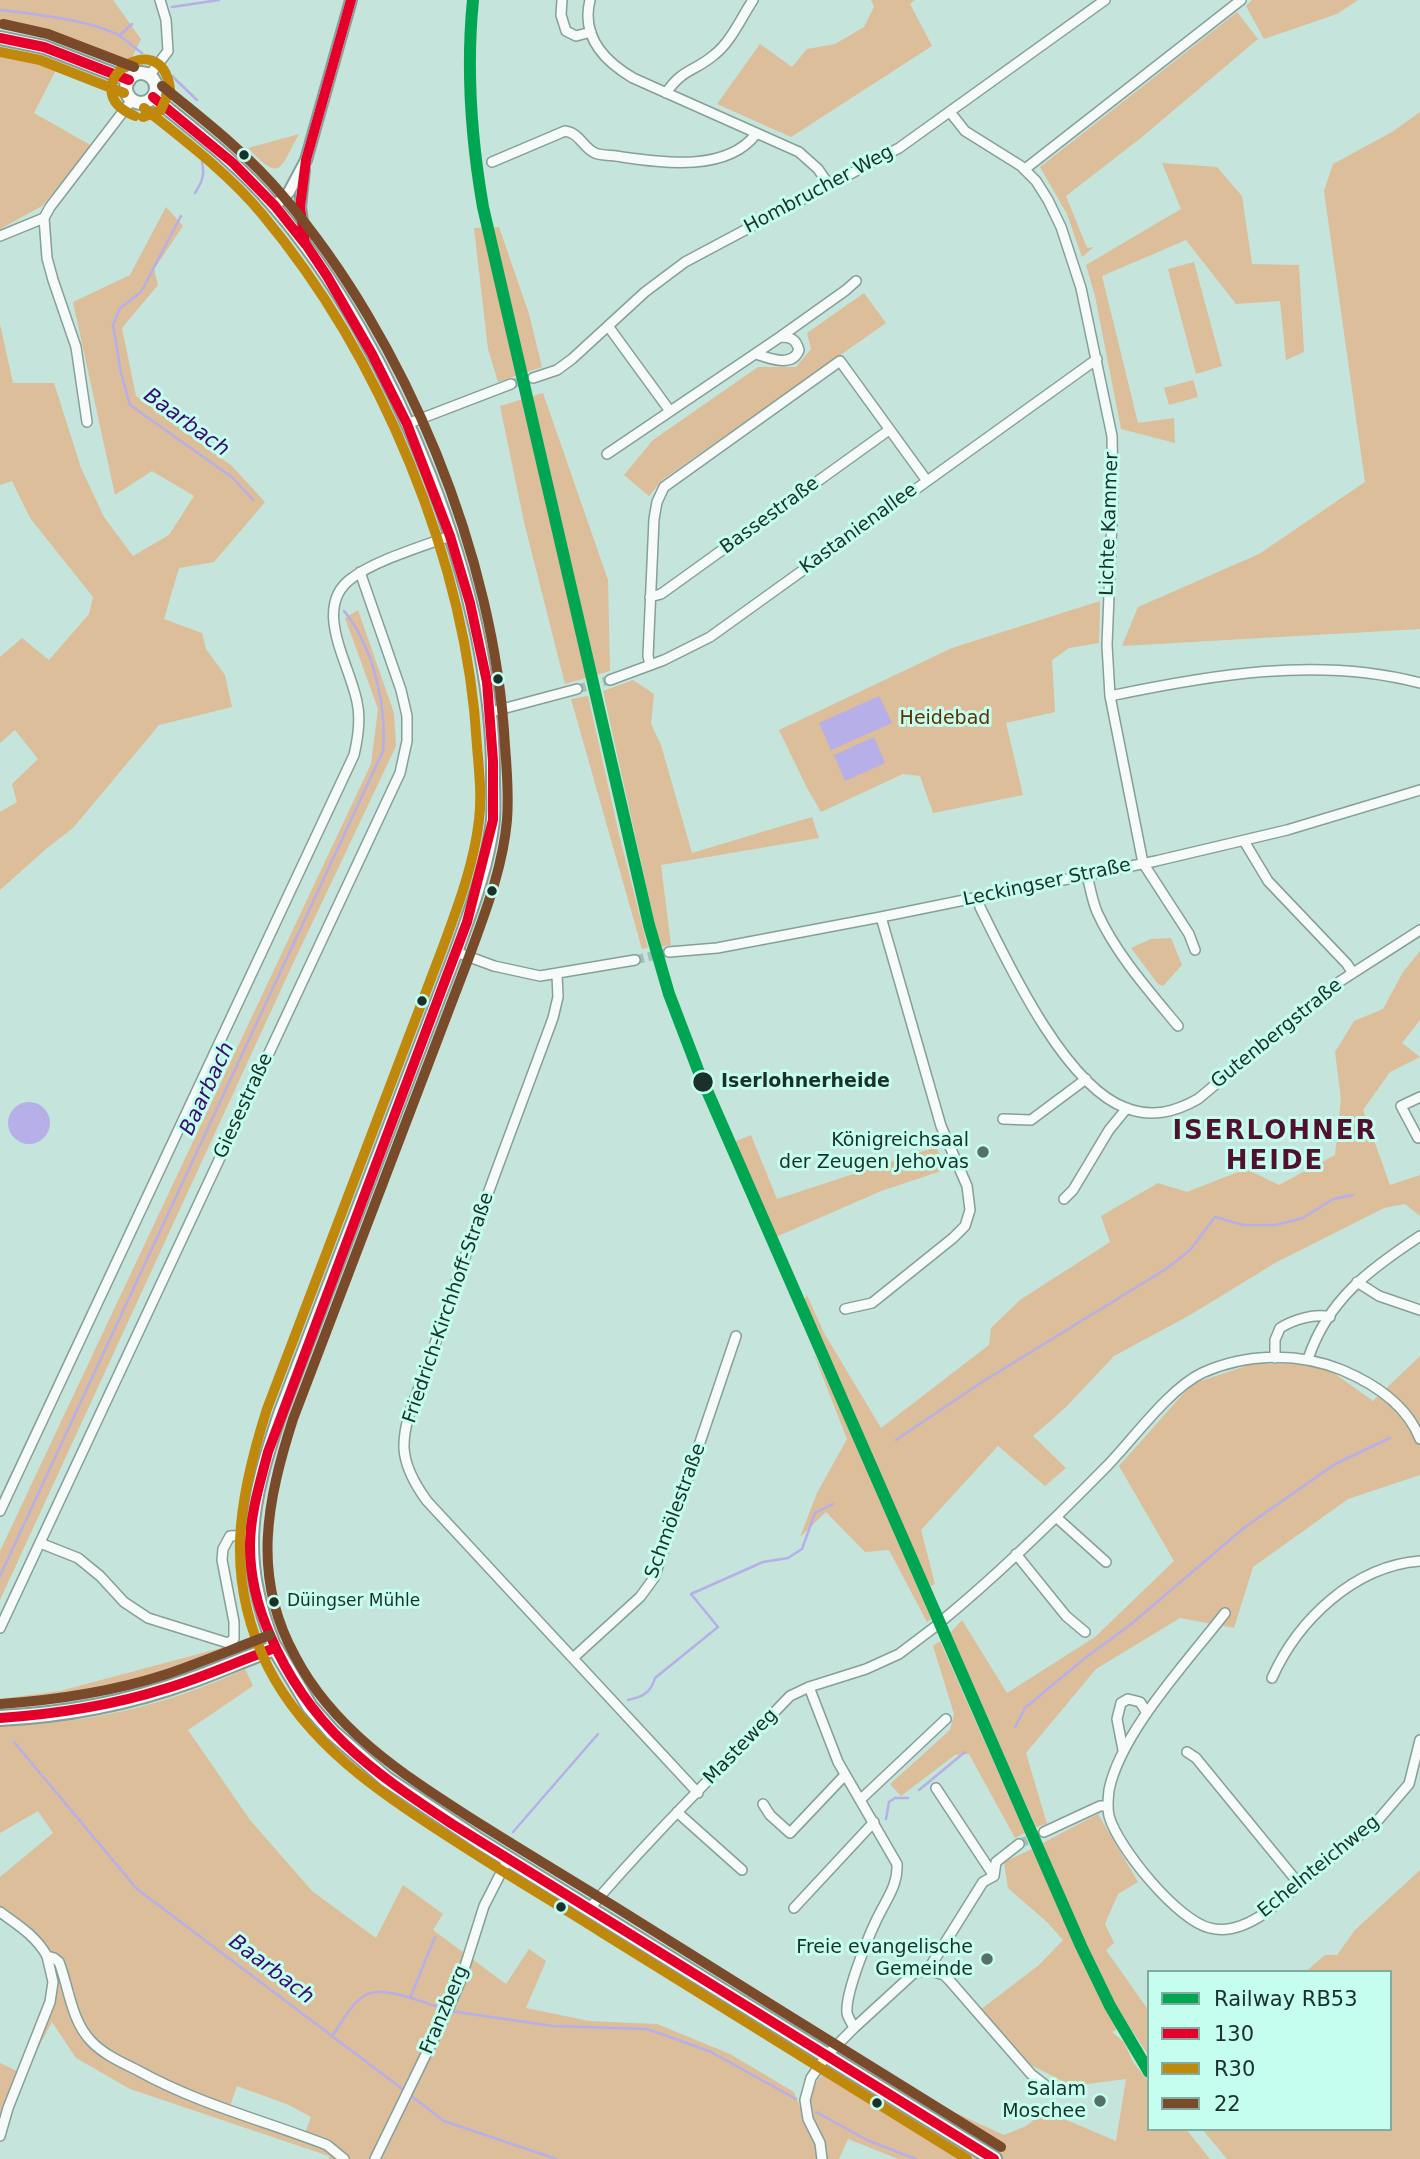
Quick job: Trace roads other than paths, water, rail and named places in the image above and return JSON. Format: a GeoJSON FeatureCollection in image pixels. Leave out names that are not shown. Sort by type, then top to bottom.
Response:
{"type":"FeatureCollection","features":[{"type":"Feature","properties":{"kind":"main road"},"geometry":{"type":"LineString","coordinates":[[0,38],[44,47],[129,80]]}},
{"type":"Feature","properties":{"kind":"main road"},"geometry":{"type":"LineString","coordinates":[[141,74],[149,76],[155,83],[153,97],[141,103],[132,100],[126,88],[129,80],[141,74]]}},
{"type":"Feature","properties":{"kind":"main road"},"geometry":{"type":"LineString","coordinates":[[153,97],[233,163],[275,206],[327,276],[372,354],[407,424],[450,536],[476,628],[491,712],[493,820],[476,892],[456,952],[280,1414],[259,1485],[251,1535],[254,1583],[275,1648],[310,1707],[358,1756],[421,1804],[994,2159]]}},
{"type":"Feature","properties":{"kind":"main road"},"geometry":{"type":"LineString","coordinates":[[0,1718],[69,1712],[145,1695],[188,1682],[275,1648]]}},
{"type":"Feature","properties":{"kind":"street"},"geometry":{"type":"LineString","coordinates":[[149,76],[168,51],[166,20],[160,0]]}},
{"type":"Feature","properties":{"kind":"street"},"geometry":{"type":"LineString","coordinates":[[305,243],[300,207],[306,160],[351,0]]}},
{"type":"Feature","properties":{"kind":"street"},"geometry":{"type":"LineString","coordinates":[[562,0],[561,15],[566,31],[576,36],[591,32]]}},
{"type":"Feature","properties":{"kind":"street"},"geometry":{"type":"LineString","coordinates":[[590,0],[591,32],[603,55],[614,67],[799,152],[818,169],[829,185]]}},
{"type":"Feature","properties":{"kind":"street"},"geometry":{"type":"LineString","coordinates":[[666,93],[676,78],[706,61],[722,48],[753,0]]}},
{"type":"Feature","properties":{"kind":"street","name":"Hombrucher Weg"},"geometry":{"type":"LineString","coordinates":[[533,378],[557,370],[645,292],[685,262],[882,158],[1105,0]]}},
{"type":"Feature","properties":{"kind":"street"},"geometry":{"type":"LineString","coordinates":[[1025,169],[1241,0]]}},
{"type":"Feature","properties":{"kind":"street"},"geometry":{"type":"LineString","coordinates":[[87,422],[76,347],[47,258],[44,218],[132,100]]}},
{"type":"Feature","properties":{"kind":"street","name":"Lichte Kammer"},"geometry":{"type":"LineString","coordinates":[[950,112],[965,131],[1025,169],[1048,200],[1061,227],[1081,288],[1112,436],[1113,494],[1107,645],[1110,696],[1143,863]]}},
{"type":"Feature","properties":{"kind":"street"},"geometry":{"type":"LineString","coordinates":[[492,162],[565,131],[572,132],[594,153],[677,163],[720,156],[748,144],[756,134]]}},
{"type":"Feature","properties":{"kind":"street"},"geometry":{"type":"LineString","coordinates":[[275,206],[289,192],[306,160]]}},
{"type":"Feature","properties":{"kind":"street"},"geometry":{"type":"LineString","coordinates":[[0,236],[44,218]]}},
{"type":"Feature","properties":{"kind":"street"},"geometry":{"type":"LineString","coordinates":[[607,454],[780,337],[856,281]]}},
{"type":"Feature","properties":{"kind":"street"},"geometry":{"type":"LineString","coordinates":[[608,326],[670,411]]}},
{"type":"Feature","properties":{"kind":"street"},"geometry":{"type":"LineString","coordinates":[[755,354],[783,360],[797,355],[799,349],[795,340],[780,337]]}},
{"type":"Feature","properties":{"kind":"street","name":"Kastanienallee"},"geometry":{"type":"LineString","coordinates":[[610,680],[664,660],[710,637],[1097,359]]}},
{"type":"Feature","properties":{"kind":"street"},"geometry":{"type":"LineString","coordinates":[[650,665],[648,656],[654,519],[664,486],[839,361],[926,481]]}},
{"type":"Feature","properties":{"kind":"street"},"geometry":{"type":"LineString","coordinates":[[407,424],[511,384]]}},
{"type":"Feature","properties":{"kind":"street","name":"Bassestraße"},"geometry":{"type":"LineString","coordinates":[[650,597],[661,594],[889,430]]}},
{"type":"Feature","properties":{"kind":"street"},"geometry":{"type":"LineString","coordinates":[[0,1511],[354,755],[358,738],[357,702],[332,613],[338,590],[360,572],[450,536]]}},
{"type":"Feature","properties":{"kind":"street","name":"Giesestraße"},"geometry":{"type":"LineString","coordinates":[[0,1628],[400,773],[407,741],[407,716],[401,690],[360,572]]}},
{"type":"Feature","properties":{"kind":"street"},"geometry":{"type":"LineString","coordinates":[[1110,696],[1174,682],[1290,671],[1347,670],[1420,683]]}},
{"type":"Feature","properties":{"kind":"street"},"geometry":{"type":"LineString","coordinates":[[491,712],[577,689]]}},
{"type":"Feature","properties":{"kind":"street","name":"Leckingser Straße"},"geometry":{"type":"LineString","coordinates":[[669,952],[718,948],[1143,863],[1244,841],[1420,790]]}},
{"type":"Feature","properties":{"kind":"street"},"geometry":{"type":"LineString","coordinates":[[1244,841],[1268,881],[1353,972]]}},
{"type":"Feature","properties":{"kind":"street"},"geometry":{"type":"LineString","coordinates":[[1143,863],[1189,934],[1195,950]]}},
{"type":"Feature","properties":{"kind":"street"},"geometry":{"type":"LineString","coordinates":[[1087,875],[1094,904],[1108,933],[1178,1026]]}},
{"type":"Feature","properties":{"kind":"street","name":"Gutenbergstraße"},"geometry":{"type":"LineString","coordinates":[[978,898],[1018,983],[1049,1032],[1086,1079],[1114,1102],[1127,1108],[1157,1113],[1184,1107],[1198,1099],[1353,972],[1420,930]]}},
{"type":"Feature","properties":{"kind":"street"},"geometry":{"type":"LineString","coordinates":[[845,1309],[872,1303],[953,1238],[965,1226],[970,1210],[967,1186],[942,1126],[881,917]]}},
{"type":"Feature","properties":{"kind":"street"},"geometry":{"type":"LineString","coordinates":[[456,952],[526,975],[557,975],[635,960]]}},
{"type":"Feature","properties":{"kind":"street","name":"Friedrich-Kirchhoff-Straße"},"geometry":{"type":"LineString","coordinates":[[557,975],[558,997],[553,1018],[448,1304],[410,1416],[404,1447],[413,1479],[428,1501],[698,1793]]}},
{"type":"Feature","properties":{"kind":"street"},"geometry":{"type":"LineString","coordinates":[[1003,1119],[1031,1119],[1086,1079]]}},
{"type":"Feature","properties":{"kind":"street"},"geometry":{"type":"LineString","coordinates":[[1420,1097],[1401,1106],[1418,1138],[1420,1137]]}},
{"type":"Feature","properties":{"kind":"street"},"geometry":{"type":"LineString","coordinates":[[1064,1199],[1073,1190],[1109,1130],[1127,1108]]}},
{"type":"Feature","properties":{"kind":"street"},"geometry":{"type":"LineString","coordinates":[[1308,1359],[1313,1345],[1342,1298],[1376,1265],[1420,1236]]}},
{"type":"Feature","properties":{"kind":"street"},"geometry":{"type":"LineString","coordinates":[[1357,1282],[1379,1296],[1420,1310]]}},
{"type":"Feature","properties":{"kind":"street"},"geometry":{"type":"LineString","coordinates":[[1275,1358],[1275,1340],[1280,1328],[1321,1314],[1329,1317]]}},
{"type":"Feature","properties":{"kind":"street","name":"Schmölestraße"},"geometry":{"type":"LineString","coordinates":[[573,1658],[640,1597],[654,1578],[736,1336]]}},
{"type":"Feature","properties":{"kind":"street"},"geometry":{"type":"LineString","coordinates":[[854,2028],[847,2015],[862,1952],[890,1897],[898,1875],[897,1864],[845,1775],[809,1687],[866,1669],[899,1654],[940,1622],[1056,1517],[1188,1382],[1223,1366],[1250,1359],[1308,1359],[1350,1374],[1389,1396],[1405,1413],[1420,1439]]}},
{"type":"Feature","properties":{"kind":"street"},"geometry":{"type":"LineString","coordinates":[[1056,1517],[1106,1562]]}},
{"type":"Feature","properties":{"kind":"street"},"geometry":{"type":"LineString","coordinates":[[40,1543],[78,1558],[100,1576],[124,1602],[148,1618],[228,1643],[234,1639],[234,1622],[222,1560],[223,1549],[230,1536],[251,1535]]}},
{"type":"Feature","properties":{"kind":"street"},"geometry":{"type":"LineString","coordinates":[[1016,1554],[1066,1616],[1085,1632]]}},
{"type":"Feature","properties":{"kind":"street"},"geometry":{"type":"LineString","coordinates":[[1272,1678],[1281,1657],[1295,1636],[1315,1614],[1339,1594],[1372,1574],[1400,1564],[1420,1561]]}},
{"type":"Feature","properties":{"kind":"street"},"geometry":{"type":"LineString","coordinates":[[1044,1832],[1100,1806],[1107,1806],[1112,1778],[1123,1750],[1147,1713],[1225,1613]]}},
{"type":"Feature","properties":{"kind":"street","name":"Masteweg"},"geometry":{"type":"LineString","coordinates":[[590,1908],[630,1861],[790,1696],[809,1687]]}},
{"type":"Feature","properties":{"kind":"street"},"geometry":{"type":"LineString","coordinates":[[1123,1750],[1117,1719],[1121,1703],[1128,1699],[1140,1702],[1147,1713]]}},
{"type":"Feature","properties":{"kind":"street"},"geometry":{"type":"LineString","coordinates":[[860,1800],[946,1719]]}},
{"type":"Feature","properties":{"kind":"street","name":"Echelnteichweg"},"geometry":{"type":"LineString","coordinates":[[1107,1806],[1113,1825],[1125,1847],[1184,1916],[1203,1927],[1232,1928],[1265,1913],[1379,1819],[1409,1784],[1420,1740]]}},
{"type":"Feature","properties":{"kind":"street"},"geometry":{"type":"LineString","coordinates":[[1187,1752],[1196,1758],[1300,1885]]}},
{"type":"Feature","properties":{"kind":"street"},"geometry":{"type":"LineString","coordinates":[[763,1804],[769,1815],[790,1833],[845,1775]]}},
{"type":"Feature","properties":{"kind":"street"},"geometry":{"type":"LineString","coordinates":[[936,1788],[994,1875]]}},
{"type":"Feature","properties":{"kind":"street"},"geometry":{"type":"LineString","coordinates":[[677,1812],[742,1870]]}},
{"type":"Feature","properties":{"kind":"street"},"geometry":{"type":"LineString","coordinates":[[794,1908],[874,1822]]}},
{"type":"Feature","properties":{"kind":"street"},"geometry":{"type":"LineString","coordinates":[[928,1970],[983,1882],[994,1875],[996,1862],[1019,1844]]}},
{"type":"Feature","properties":{"kind":"street","name":"Franzberg"},"geometry":{"type":"LineString","coordinates":[[375,2159],[460,1982],[484,1906],[508,1859]]}},
{"type":"Feature","properties":{"kind":"street"},"geometry":{"type":"LineString","coordinates":[[0,1912],[23,1928],[41,1946],[47,1956],[53,1982],[50,2002],[8,2108],[0,2136]]}},
{"type":"Feature","properties":{"kind":"street"},"geometry":{"type":"LineString","coordinates":[[47,1956],[59,1962],[76,2016],[91,2042],[111,2056],[182,2094],[327,2145],[344,2159]]}},
{"type":"Feature","properties":{"kind":"street"},"geometry":{"type":"LineString","coordinates":[[822,2159],[820,2143],[808,2119],[805,2100],[811,2078],[827,2055],[914,1973],[928,1970],[944,1975],[1022,2065],[1050,2089]]}},
{"type":"Feature","properties":{"kind":"waterway"},"geometry":{"type":"LineString","coordinates":[[172,7],[219,0]]}},
{"type":"Feature","properties":{"kind":"waterway","name":"Baarbach"},"geometry":{"type":"LineString","coordinates":[[0,10],[61,18],[108,30],[142,53]]}},
{"type":"Feature","properties":{"kind":"waterway"},"geometry":{"type":"LineString","coordinates":[[119,36],[132,24]]}},
{"type":"Feature","properties":{"kind":"waterway","name":"Baarbach"},"geometry":{"type":"LineString","coordinates":[[172,76],[197,100]]}},
{"type":"Feature","properties":{"kind":"waterway","name":"Baarbach"},"geometry":{"type":"LineString","coordinates":[[195,193],[202,178],[202,162]]}},
{"type":"Feature","properties":{"kind":"waterway","name":"Baarbach"},"geometry":{"type":"LineString","coordinates":[[181,216],[141,292],[120,308],[113,325],[121,373],[130,405],[233,478],[253,500]]}},
{"type":"Feature","properties":{"kind":"waterway","name":"Baarbach"},"geometry":{"type":"LineString","coordinates":[[0,1576],[383,751],[383,715],[376,677],[363,641],[344,611]]}},
{"type":"Feature","properties":{"kind":"waterway"},"geometry":{"type":"LineString","coordinates":[[896,1440],[982,1382],[1166,1269],[1190,1250],[1215,1217],[1244,1225],[1275,1225],[1303,1218],[1333,1199],[1353,1195]]}},
{"type":"Feature","properties":{"kind":"waterway"},"geometry":{"type":"LineString","coordinates":[[1015,1727],[1025,1708],[1130,1625],[1245,1527],[1335,1464],[1390,1438]]}},
{"type":"Feature","properties":{"kind":"waterway"},"geometry":{"type":"LineString","coordinates":[[628,1700],[645,1694],[655,1678],[718,1627],[691,1594],[763,1562],[788,1558],[802,1549],[815,1513],[833,1504]]}},
{"type":"Feature","properties":{"kind":"waterway"},"geometry":{"type":"LineString","coordinates":[[513,1832],[598,1734]]}},
{"type":"Feature","properties":{"kind":"waterway","name":"Baarbach"},"geometry":{"type":"LineString","coordinates":[[14,1742],[137,1889],[405,2091]]}},
{"type":"Feature","properties":{"kind":"waterway"},"geometry":{"type":"LineString","coordinates":[[919,1790],[965,1752]]}},
{"type":"Feature","properties":{"kind":"waterway"},"geometry":{"type":"LineString","coordinates":[[886,1819],[889,1802],[895,1798],[908,1798]]}},
{"type":"Feature","properties":{"kind":"waterway"},"geometry":{"type":"LineString","coordinates":[[410,1998],[435,1937]]}},
{"type":"Feature","properties":{"kind":"waterway"},"geometry":{"type":"LineString","coordinates":[[333,2035],[355,2003],[372,1993],[392,1993],[444,2009]]}},
{"type":"Feature","properties":{"kind":"waterway"},"geometry":{"type":"LineString","coordinates":[[450,2011],[553,2026],[647,2029],[709,2051],[796,2099]]}},
{"type":"Feature","properties":{"kind":"waterway","name":"Baarbach"},"geometry":{"type":"LineString","coordinates":[[410,2095],[444,2121],[556,2159]]}},
{"type":"Feature","properties":{"kind":"waterway"},"geometry":{"type":"LineString","coordinates":[[816,2112],[869,2141],[916,2159]]}},
{"type":"Feature","properties":{"kind":"tunnel"},"geometry":{"type":"LineString","coordinates":[[511,384],[533,378]]}},
{"type":"Feature","properties":{"kind":"tunnel"},"geometry":{"type":"LineString","coordinates":[[577,689],[610,680]]}},
{"type":"Feature","properties":{"kind":"tunnel"},"geometry":{"type":"LineString","coordinates":[[635,960],[669,952]]}},
{"type":"Feature","properties":{"kind":"tunnel"},"geometry":{"type":"LineString","coordinates":[[1019,1844],[1044,1832]]}},
{"type":"Feature","properties":{"kind":"rail line","name":"RB53"},"geometry":{"type":"LineString","coordinates":[[473,0],[471,104],[483,207],[649,925],[669,994],[698,1070],[1081,1946],[1110,2006],[1147,2069]]}},
{"type":"Feature","properties":{"kind":"place","name":"Iserlohnerheide"},"geometry":{"type":"Point","coordinates":[703,1082]}},
{"type":"Feature","properties":{"kind":"place","name":"Königreichsaal der Zeugen Jehovas"},"geometry":{"type":"Point","coordinates":[983,1152]}},
{"type":"Feature","properties":{"kind":"place","name":"Düingser Mühle"},"geometry":{"type":"Point","coordinates":[274,1602]}},
{"type":"Feature","properties":{"kind":"place","name":"Freie evangelische Gemeinde"},"geometry":{"type":"Point","coordinates":[987,1959]}},
{"type":"Feature","properties":{"kind":"place","name":"Salam Moschee"},"geometry":{"type":"Point","coordinates":[1100,2101]}},
{"type":"Feature","properties":{"kind":"district","name":"ISERLOHNER HEIDE"},"geometry":{"type":"Point","coordinates":[1275,1147]}},
{"type":"Feature","properties":{"kind":"park label","name":"Heidebad"},"geometry":{"type":"Point","coordinates":[945,719]}}]}
